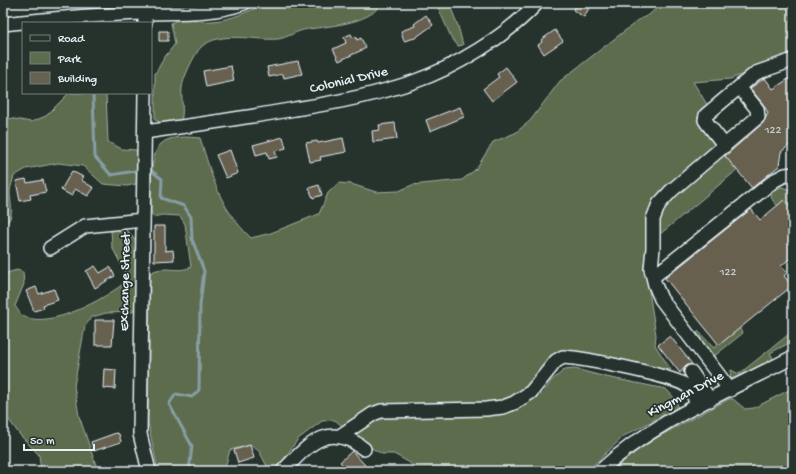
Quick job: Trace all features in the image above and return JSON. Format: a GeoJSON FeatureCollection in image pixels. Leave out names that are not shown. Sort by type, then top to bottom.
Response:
{"type":"FeatureCollection","features":[{"type":"Feature","properties":{"kind":"street"},"geometry":{"type":"LineString","coordinates":[[23,22],[94,15],[201,13],[228,9],[244,3]]}},
{"type":"Feature","properties":{"kind":"street","name":"Colonial Drive"},"geometry":{"type":"LineString","coordinates":[[145,132],[226,121],[326,104],[414,82],[447,67],[476,50],[504,32],[537,3]]}},
{"type":"Feature","properties":{"kind":"street"},"geometry":{"type":"LineString","coordinates":[[3,24],[22,22]]}},
{"type":"Feature","properties":{"kind":"street"},"geometry":{"type":"LineString","coordinates":[[725,146],[706,123],[705,117],[761,70],[793,60]]}},
{"type":"Feature","properties":{"kind":"street"},"geometry":{"type":"LineString","coordinates":[[730,390],[665,305],[652,277],[651,269],[654,211],[665,196],[759,116],[757,109],[739,87]]}},
{"type":"Feature","properties":{"kind":"street","name":"Exchange Street"},"geometry":{"type":"LineString","coordinates":[[145,94],[140,434],[142,449],[149,471]]}},
{"type":"Feature","properties":{"kind":"street"},"geometry":{"type":"LineString","coordinates":[[652,277],[775,180],[784,175],[793,174]]}},
{"type":"Feature","properties":{"kind":"street"},"geometry":{"type":"LineString","coordinates":[[50,248],[85,226],[143,220]]}},
{"type":"Feature","properties":{"kind":"street"},"geometry":{"type":"LineString","coordinates":[[340,436],[373,414],[381,411],[486,409],[514,403],[531,392],[556,361],[563,357],[641,372],[683,383],[690,389],[697,406]]}},
{"type":"Feature","properties":{"kind":"street","name":"Kingman Drive"},"geometry":{"type":"LineString","coordinates":[[600,471],[633,443],[662,423],[793,357]]}},
{"type":"Feature","properties":{"kind":"street"},"geometry":{"type":"LineString","coordinates":[[691,372],[710,400]]}},
{"type":"Feature","properties":{"kind":"street"},"geometry":{"type":"LineString","coordinates":[[283,471],[313,442],[324,436],[340,436],[355,442],[364,449]]}},
{"type":"Feature","properties":{"kind":"green space"},"geometry":{"type":"Polygon","coordinates":[[[265,3],[322,3],[339,8],[350,3],[381,3],[376,10],[368,16],[357,20],[334,26],[303,30],[278,39],[238,37],[218,39],[209,42],[198,50],[184,79],[182,88],[181,121],[162,123],[155,120],[155,74],[164,58],[175,44],[171,23],[182,19],[207,21],[227,19],[247,12],[265,3]]]}},
{"type":"Feature","properties":{"kind":"green space"},"geometry":{"type":"Polygon","coordinates":[[[436,3],[449,3],[458,26],[463,45],[458,46],[451,37],[436,3]]]}},
{"type":"Feature","properties":{"kind":"green space"},"geometry":{"type":"Polygon","coordinates":[[[662,3],[793,3],[793,56],[730,79],[693,82],[708,106],[706,110],[698,117],[697,121],[713,141],[715,146],[666,192],[646,272],[656,335],[655,345],[671,370],[568,354],[521,405],[543,393],[551,381],[564,370],[575,369],[666,389],[676,400],[678,407],[624,436],[587,471],[417,471],[410,463],[394,454],[382,454],[361,442],[335,420],[322,421],[298,439],[277,469],[268,468],[259,451],[250,445],[230,450],[224,471],[158,471],[148,423],[150,273],[160,269],[181,270],[191,267],[185,224],[180,216],[162,215],[153,217],[151,211],[151,185],[154,156],[161,144],[174,138],[200,138],[213,179],[224,204],[231,215],[251,238],[271,233],[319,214],[328,193],[339,183],[351,184],[376,192],[399,191],[412,185],[462,180],[476,169],[493,142],[515,133],[530,121],[560,81],[640,19],[649,15],[662,3]]]}},
{"type":"Feature","properties":{"kind":"green space"},"geometry":{"type":"Polygon","coordinates":[[[68,94],[106,94],[108,142],[122,149],[136,150],[140,158],[136,184],[127,186],[103,184],[83,166],[58,163],[26,169],[14,176],[10,190],[11,215],[10,219],[3,226],[3,117],[31,122],[46,116],[68,94]]]}},
{"type":"Feature","properties":{"kind":"green space"},"geometry":{"type":"Polygon","coordinates":[[[724,155],[737,170],[659,235],[654,227],[662,204],[717,158],[724,155]]]}},
{"type":"Feature","properties":{"kind":"green space"},"geometry":{"type":"Polygon","coordinates":[[[782,187],[793,191],[793,211],[777,205],[772,200],[771,196],[773,190],[782,187]]]}},
{"type":"Feature","properties":{"kind":"green space"},"geometry":{"type":"Polygon","coordinates":[[[119,228],[129,232],[137,243],[135,306],[133,312],[106,313],[92,317],[85,326],[74,386],[79,416],[98,471],[41,471],[39,455],[20,435],[3,412],[3,274],[17,270],[23,272],[24,284],[15,306],[24,316],[36,319],[49,319],[76,311],[103,297],[123,284],[125,272],[112,247],[111,229],[119,228]]]}},
{"type":"Feature","properties":{"kind":"green space"},"geometry":{"type":"Polygon","coordinates":[[[739,328],[743,333],[713,357],[697,333],[698,331],[714,348],[739,328]]]}},
{"type":"Feature","properties":{"kind":"green space"},"geometry":{"type":"Polygon","coordinates":[[[793,331],[793,341],[770,353],[773,358],[772,361],[734,380],[730,377],[731,370],[739,374],[793,331]]]}},
{"type":"Feature","properties":{"kind":"green space"},"geometry":{"type":"Polygon","coordinates":[[[793,388],[793,471],[609,471],[637,448],[729,399],[733,399],[745,409],[754,408],[793,388]]]}},
{"type":"Feature","properties":{"kind":"building"},"geometry":{"type":"Polygon","coordinates":[[[578,3],[592,3],[584,17],[573,10],[578,3]]]}},
{"type":"Feature","properties":{"kind":"building"},"geometry":{"type":"Polygon","coordinates":[[[426,15],[433,25],[415,38],[404,41],[401,31],[415,26],[414,24],[426,15]]]}},
{"type":"Feature","properties":{"kind":"building"},"geometry":{"type":"Polygon","coordinates":[[[555,30],[563,41],[544,54],[538,45],[542,42],[541,40],[555,30]]]}},
{"type":"Feature","properties":{"kind":"building"},"geometry":{"type":"Polygon","coordinates":[[[159,31],[168,31],[168,41],[159,41],[159,31]]]}},
{"type":"Feature","properties":{"kind":"building"},"geometry":{"type":"Polygon","coordinates":[[[351,34],[353,38],[356,36],[357,40],[361,38],[366,48],[339,61],[333,49],[346,43],[344,37],[351,34]]]}},
{"type":"Feature","properties":{"kind":"building"},"geometry":{"type":"Polygon","coordinates":[[[298,61],[302,74],[284,78],[283,74],[269,77],[267,67],[298,61]]]}},
{"type":"Feature","properties":{"kind":"building"},"geometry":{"type":"Polygon","coordinates":[[[231,66],[234,81],[206,87],[203,71],[231,66]]]}},
{"type":"Feature","properties":{"kind":"building"},"geometry":{"type":"Polygon","coordinates":[[[506,67],[517,82],[492,101],[483,89],[499,77],[497,74],[506,67]]]}},
{"type":"Feature","properties":{"kind":"building"},"geometry":{"type":"Polygon","coordinates":[[[793,76],[793,142],[781,152],[779,166],[752,188],[725,156],[763,123],[768,113],[763,104],[750,88],[765,78],[773,89],[793,76]]]}},
{"type":"Feature","properties":{"kind":"building"},"geometry":{"type":"Polygon","coordinates":[[[460,107],[464,117],[430,131],[426,120],[460,107]]]}},
{"type":"Feature","properties":{"kind":"building"},"geometry":{"type":"Polygon","coordinates":[[[395,123],[397,139],[373,142],[372,131],[380,130],[379,125],[395,123]]]}},
{"type":"Feature","properties":{"kind":"building"},"geometry":{"type":"Polygon","coordinates":[[[283,137],[286,148],[275,151],[277,157],[269,159],[267,152],[256,155],[253,145],[283,137]]]}},
{"type":"Feature","properties":{"kind":"building"},"geometry":{"type":"Polygon","coordinates":[[[343,138],[346,152],[320,157],[321,160],[310,162],[306,143],[317,141],[318,143],[343,138]]]}},
{"type":"Feature","properties":{"kind":"building"},"geometry":{"type":"Polygon","coordinates":[[[230,150],[238,173],[226,178],[216,155],[230,150]]]}},
{"type":"Feature","properties":{"kind":"building"},"geometry":{"type":"Polygon","coordinates":[[[72,171],[83,177],[81,180],[94,188],[88,196],[75,189],[72,196],[61,190],[72,171]]]}},
{"type":"Feature","properties":{"kind":"building"},"geometry":{"type":"Polygon","coordinates":[[[26,179],[27,183],[43,180],[46,192],[30,195],[31,199],[20,201],[16,181],[26,179]]]}},
{"type":"Feature","properties":{"kind":"building"},"geometry":{"type":"Polygon","coordinates":[[[319,185],[322,195],[313,198],[309,188],[319,185]]]}},
{"type":"Feature","properties":{"kind":"building"},"geometry":{"type":"Polygon","coordinates":[[[784,200],[793,211],[793,256],[781,266],[787,273],[784,276],[792,286],[719,345],[665,278],[751,209],[760,220],[784,200]]]}},
{"type":"Feature","properties":{"kind":"building"},"geometry":{"type":"Polygon","coordinates":[[[154,226],[165,226],[165,251],[173,250],[174,260],[154,261],[154,226]]]}},
{"type":"Feature","properties":{"kind":"building"},"geometry":{"type":"Polygon","coordinates":[[[95,266],[100,273],[110,267],[115,276],[95,288],[86,271],[95,266]]]}},
{"type":"Feature","properties":{"kind":"building"},"geometry":{"type":"Polygon","coordinates":[[[36,287],[39,294],[54,289],[58,300],[43,305],[44,308],[34,311],[26,291],[36,287]]]}},
{"type":"Feature","properties":{"kind":"building"},"geometry":{"type":"Polygon","coordinates":[[[95,320],[114,320],[112,345],[95,345],[95,320]]]}},
{"type":"Feature","properties":{"kind":"building"},"geometry":{"type":"Polygon","coordinates":[[[670,336],[692,364],[686,366],[680,373],[658,345],[670,336]]]}},
{"type":"Feature","properties":{"kind":"building"},"geometry":{"type":"Polygon","coordinates":[[[104,369],[116,370],[115,389],[103,388],[104,369]]]}},
{"type":"Feature","properties":{"kind":"building"},"geometry":{"type":"Polygon","coordinates":[[[116,433],[119,434],[121,442],[94,451],[91,442],[116,433]]]}},
{"type":"Feature","properties":{"kind":"building"},"geometry":{"type":"Polygon","coordinates":[[[250,445],[254,458],[238,463],[234,450],[250,445]]]}},
{"type":"Feature","properties":{"kind":"building"},"geometry":{"type":"Polygon","coordinates":[[[352,451],[365,465],[359,471],[349,471],[340,462],[352,451]]]}},
{"type":"Feature","properties":{"kind":"waterway"},"geometry":{"type":"LineString","coordinates":[[93,94],[95,157],[111,175],[141,170]]}},
{"type":"Feature","properties":{"kind":"waterway"},"geometry":{"type":"LineString","coordinates":[[147,169],[162,179],[161,198],[184,206],[191,217],[192,239],[204,271],[200,305],[199,390],[192,397],[176,394],[169,404],[192,446],[189,471]]}}]}
